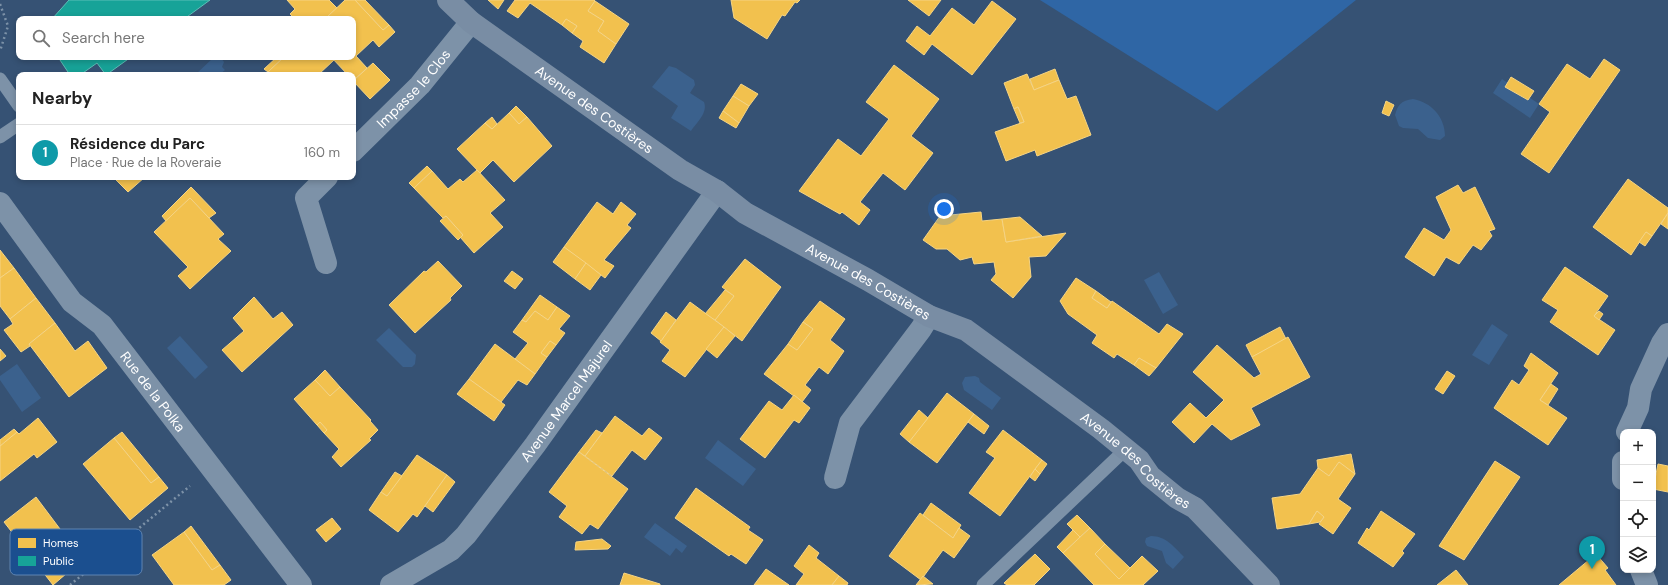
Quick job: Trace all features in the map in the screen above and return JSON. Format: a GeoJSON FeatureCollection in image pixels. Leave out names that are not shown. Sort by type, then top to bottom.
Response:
{"type":"FeatureCollection","features":[{"type":"Feature","properties":{"kind":"street","name":"Avenue des Costières"},"geometry":{"type":"LineString","coordinates":[[448,0],[471,22],[680,170],[716,191],[745,214],[868,280],[929,316],[966,330],[1140,460],[1150,476],[1177,498],[1195,508],[1269,585]]}},
{"type":"Feature","properties":{"kind":"street","name":"Impasse le Clos"},"geometry":{"type":"LineString","coordinates":[[356,148],[420,85],[471,22]]}},
{"type":"Feature","properties":{"kind":"street"},"geometry":{"type":"LineString","coordinates":[[324,180],[306,198],[326,263]]}},
{"type":"Feature","properties":{"kind":"street","name":"Avenue Marcel Majurel"},"geometry":{"type":"LineString","coordinates":[[391,585],[451,550],[466,535],[535,445],[716,191]]}},
{"type":"Feature","properties":{"kind":"street","name":"Rue de la Polka"},"geometry":{"type":"LineString","coordinates":[[0,203],[72,302],[102,324],[301,585]]}},
{"type":"Feature","properties":{"kind":"street"},"geometry":{"type":"LineString","coordinates":[[835,478],[850,423],[921,329],[929,316]]}},
{"type":"Feature","properties":{"kind":"street"},"geometry":{"type":"LineString","coordinates":[[1629,429],[1638,408],[1641,389],[1662,343],[1668,334]]}},
{"type":"Feature","properties":{"kind":"street"},"geometry":{"type":"LineString","coordinates":[[1642,573],[1647,585]]}},
{"type":"Feature","properties":{"kind":"lane"},"geometry":{"type":"LineString","coordinates":[[0,79],[16,102]]}},
{"type":"Feature","properties":{"kind":"lane"},"geometry":{"type":"LineString","coordinates":[[0,138],[16,126]]}},
{"type":"Feature","properties":{"kind":"lane"},"geometry":{"type":"LineString","coordinates":[[983,585],[1126,449]]}},
{"type":"Feature","properties":{"kind":"path"},"geometry":{"type":"LineString","coordinates":[[0,4],[8,26],[0,51]]}},
{"type":"Feature","properties":{"kind":"path"},"geometry":{"type":"LineString","coordinates":[[138,529],[212,468]]}},
{"type":"Feature","properties":{"kind":"path"},"geometry":{"type":"LineString","coordinates":[[70,585],[82,575]]}},
{"type":"Feature","properties":{"kind":"shaded area"},"geometry":{"type":"Polygon","coordinates":[[[1040,0],[1356,0],[1217,111],[1040,0]]]}},
{"type":"Feature","properties":{"kind":"shaded area"},"geometry":{"type":"Polygon","coordinates":[[[211,60],[222,60],[224,62],[222,67],[225,70],[223,72],[198,72],[211,60]]]}},
{"type":"Feature","properties":{"kind":"shaded area"},"geometry":{"type":"Polygon","coordinates":[[[669,66],[676,68],[694,80],[695,85],[690,93],[704,102],[705,106],[703,114],[691,131],[671,118],[678,106],[652,87],[669,66]]]}},
{"type":"Feature","properties":{"kind":"shaded area"},"geometry":{"type":"Polygon","coordinates":[[[1502,79],[1539,104],[1530,118],[1493,93],[1502,79]]]}},
{"type":"Feature","properties":{"kind":"shaded area"},"geometry":{"type":"Polygon","coordinates":[[[1413,99],[1426,103],[1440,117],[1443,123],[1445,136],[1440,140],[1428,138],[1418,129],[1403,128],[1399,126],[1395,115],[1397,108],[1403,102],[1413,99]]]}},
{"type":"Feature","properties":{"kind":"shaded area"},"geometry":{"type":"Polygon","coordinates":[[[1159,272],[1178,305],[1163,314],[1144,280],[1159,272]]]}},
{"type":"Feature","properties":{"kind":"shaded area"},"geometry":{"type":"Polygon","coordinates":[[[1492,324],[1508,335],[1489,365],[1472,355],[1492,324]]]}},
{"type":"Feature","properties":{"kind":"shaded area"},"geometry":{"type":"Polygon","coordinates":[[[389,328],[416,355],[415,364],[412,367],[403,367],[376,340],[389,328]]]}},
{"type":"Feature","properties":{"kind":"shaded area"},"geometry":{"type":"Polygon","coordinates":[[[180,336],[208,367],[195,379],[167,348],[180,336]]]}},
{"type":"Feature","properties":{"kind":"shaded area"},"geometry":{"type":"Polygon","coordinates":[[[17,364],[41,398],[22,412],[0,380],[0,376],[17,364]]]}},
{"type":"Feature","properties":{"kind":"shaded area"},"geometry":{"type":"Polygon","coordinates":[[[975,376],[979,378],[980,382],[1001,398],[992,410],[964,390],[962,383],[965,377],[975,376]]]}},
{"type":"Feature","properties":{"kind":"shaded area"},"geometry":{"type":"Polygon","coordinates":[[[718,440],[756,469],[743,486],[705,458],[718,440]]]}},
{"type":"Feature","properties":{"kind":"shaded area"},"geometry":{"type":"Polygon","coordinates":[[[655,523],[687,546],[682,553],[676,548],[670,556],[644,537],[655,523]]]}},
{"type":"Feature","properties":{"kind":"shaded area"},"geometry":{"type":"Polygon","coordinates":[[[1156,536],[1165,540],[1184,557],[1173,569],[1166,563],[1162,551],[1147,546],[1145,542],[1146,538],[1156,536]]]}},
{"type":"Feature","properties":{"kind":"building: Homes"},"geometry":{"type":"Polygon","coordinates":[[[287,0],[329,0],[337,8],[328,16],[292,16],[290,14],[295,9],[287,0]]]}},
{"type":"Feature","properties":{"kind":"building: Homes"},"geometry":{"type":"Polygon","coordinates":[[[345,0],[355,0],[383,30],[389,25],[395,32],[379,47],[373,40],[356,56],[356,16],[328,16],[345,0]]]}},
{"type":"Feature","properties":{"kind":"building: Homes"},"geometry":{"type":"Polygon","coordinates":[[[355,0],[365,0],[389,25],[383,30],[355,0]]]}},
{"type":"Feature","properties":{"kind":"building: Homes"},"geometry":{"type":"Polygon","coordinates":[[[488,0],[504,0],[498,9],[488,0]]]}},
{"type":"Feature","properties":{"kind":"building: Homes"},"geometry":{"type":"Polygon","coordinates":[[[515,0],[594,0],[595,1],[588,11],[604,21],[598,31],[616,44],[604,63],[580,47],[583,41],[572,33],[577,26],[566,19],[562,25],[530,3],[518,18],[507,11],[515,0]]]}},
{"type":"Feature","properties":{"kind":"building: Homes"},"geometry":{"type":"Polygon","coordinates":[[[731,0],[800,0],[797,3],[795,2],[785,16],[782,15],[767,39],[734,18],[731,0]]]}},
{"type":"Feature","properties":{"kind":"building: Homes"},"geometry":{"type":"Polygon","coordinates":[[[908,0],[941,0],[929,16],[908,0]]]}},
{"type":"Feature","properties":{"kind":"building: Homes"},"geometry":{"type":"Polygon","coordinates":[[[595,1],[629,24],[616,44],[598,31],[604,21],[588,11],[595,1]]]}},
{"type":"Feature","properties":{"kind":"building: Homes"},"geometry":{"type":"Polygon","coordinates":[[[992,1],[1016,19],[972,75],[932,44],[924,55],[906,41],[917,26],[930,36],[952,8],[974,25],[992,1]]]}},
{"type":"Feature","properties":{"kind":"building: Homes"},"geometry":{"type":"Polygon","coordinates":[[[566,19],[577,26],[572,33],[562,25],[566,19]]]}},
{"type":"Feature","properties":{"kind":"building: Homes"},"geometry":{"type":"Polygon","coordinates":[[[356,56],[367,68],[356,78],[356,72],[345,72],[334,60],[356,60],[356,56]]]}},
{"type":"Feature","properties":{"kind":"building: Homes"},"geometry":{"type":"Polygon","coordinates":[[[1604,59],[1620,70],[1549,173],[1521,154],[1550,112],[1539,104],[1567,64],[1590,79],[1604,59]]]}},
{"type":"Feature","properties":{"kind":"building: Homes"},"geometry":{"type":"Polygon","coordinates":[[[274,60],[281,60],[268,72],[264,69],[274,60]]]}},
{"type":"Feature","properties":{"kind":"building: Homes"},"geometry":{"type":"Polygon","coordinates":[[[281,60],[334,60],[321,72],[268,72],[281,60]]]}},
{"type":"Feature","properties":{"kind":"building: Homes"},"geometry":{"type":"Polygon","coordinates":[[[373,63],[390,80],[370,99],[356,84],[356,78],[373,63]]]}},
{"type":"Feature","properties":{"kind":"building: Homes"},"geometry":{"type":"Polygon","coordinates":[[[894,65],[939,99],[911,136],[933,153],[905,190],[883,173],[860,202],[870,210],[859,225],[842,212],[840,214],[799,191],[838,139],[861,156],[889,119],[866,102],[894,65]]]}},
{"type":"Feature","properties":{"kind":"building: Homes"},"geometry":{"type":"Polygon","coordinates":[[[1055,69],[1059,80],[1034,90],[1030,79],[1055,69]]]}},
{"type":"Feature","properties":{"kind":"building: Homes"},"geometry":{"type":"Polygon","coordinates":[[[1027,74],[1034,90],[1059,80],[1067,99],[1076,96],[1091,135],[1037,156],[1035,150],[1006,161],[995,132],[1024,122],[1018,107],[1014,109],[1004,83],[1027,74]]]}},
{"type":"Feature","properties":{"kind":"building: Homes"},"geometry":{"type":"Polygon","coordinates":[[[1511,77],[1534,91],[1528,100],[1505,87],[1511,77]]]}},
{"type":"Feature","properties":{"kind":"building: Homes"},"geometry":{"type":"Polygon","coordinates":[[[741,84],[758,94],[749,106],[733,96],[741,84]]]}},
{"type":"Feature","properties":{"kind":"building: Homes"},"geometry":{"type":"Polygon","coordinates":[[[733,96],[749,106],[739,123],[723,111],[733,96]]]}},
{"type":"Feature","properties":{"kind":"building: Homes"},"geometry":{"type":"Polygon","coordinates":[[[1386,101],[1394,105],[1389,116],[1382,113],[1386,101]]]}},
{"type":"Feature","properties":{"kind":"building: Homes"},"geometry":{"type":"Polygon","coordinates":[[[516,106],[527,117],[519,124],[509,113],[516,106]]]}},
{"type":"Feature","properties":{"kind":"building: Homes"},"geometry":{"type":"Polygon","coordinates":[[[1018,107],[1024,122],[1020,123],[1014,109],[1018,107]]]}},
{"type":"Feature","properties":{"kind":"building: Homes"},"geometry":{"type":"Polygon","coordinates":[[[723,111],[739,123],[736,128],[719,118],[723,111]]]}},
{"type":"Feature","properties":{"kind":"building: Homes"},"geometry":{"type":"Polygon","coordinates":[[[509,113],[519,124],[527,117],[552,146],[514,182],[493,160],[480,173],[457,149],[485,123],[492,129],[509,113]]]}},
{"type":"Feature","properties":{"kind":"building: Homes"},"geometry":{"type":"Polygon","coordinates":[[[492,117],[497,124],[492,129],[485,123],[492,117]]]}},
{"type":"Feature","properties":{"kind":"building: Homes"},"geometry":{"type":"Polygon","coordinates":[[[427,166],[432,171],[414,188],[409,183],[427,166]]]}},
{"type":"Feature","properties":{"kind":"building: Homes"},"geometry":{"type":"Polygon","coordinates":[[[477,170],[505,200],[490,213],[503,227],[474,253],[460,237],[463,235],[446,216],[443,218],[414,188],[432,171],[448,189],[460,179],[463,182],[477,170]]]}},
{"type":"Feature","properties":{"kind":"building: Homes"},"geometry":{"type":"Polygon","coordinates":[[[1628,179],[1668,208],[1668,213],[1652,236],[1646,232],[1631,255],[1593,227],[1628,179]]]}},
{"type":"Feature","properties":{"kind":"building: Homes"},"geometry":{"type":"Polygon","coordinates":[[[116,180],[142,180],[128,192],[116,180]]]}},
{"type":"Feature","properties":{"kind":"building: Homes"},"geometry":{"type":"Polygon","coordinates":[[[1458,185],[1463,193],[1475,187],[1495,229],[1489,231],[1492,236],[1481,250],[1473,245],[1459,264],[1446,257],[1434,276],[1405,257],[1424,228],[1444,240],[1451,230],[1436,197],[1458,185]]]}},
{"type":"Feature","properties":{"kind":"building: Homes"},"geometry":{"type":"Polygon","coordinates":[[[191,187],[216,213],[209,218],[190,198],[166,221],[162,216],[191,187]]]}},
{"type":"Feature","properties":{"kind":"building: Homes"},"geometry":{"type":"Polygon","coordinates":[[[190,198],[224,234],[218,239],[231,251],[190,289],[178,276],[188,267],[154,232],[190,198]]]}},
{"type":"Feature","properties":{"kind":"building: Homes"},"geometry":{"type":"Polygon","coordinates":[[[597,202],[613,214],[621,202],[636,214],[627,225],[631,228],[604,260],[614,266],[605,278],[564,247],[597,202]]]}},
{"type":"Feature","properties":{"kind":"building: Homes"},"geometry":{"type":"Polygon","coordinates":[[[981,212],[982,221],[1002,219],[1006,242],[1066,233],[1046,256],[1029,257],[1031,277],[1013,298],[991,280],[996,274],[994,262],[974,264],[972,257],[960,260],[947,249],[936,249],[923,240],[940,216],[981,212]]]}},
{"type":"Feature","properties":{"kind":"building: Homes"},"geometry":{"type":"Polygon","coordinates":[[[1668,213],[1668,229],[1661,224],[1668,213]]]}},
{"type":"Feature","properties":{"kind":"building: Homes"},"geometry":{"type":"Polygon","coordinates":[[[446,216],[463,235],[458,240],[440,221],[446,216]]]}},
{"type":"Feature","properties":{"kind":"building: Homes"},"geometry":{"type":"Polygon","coordinates":[[[1020,217],[1042,236],[1006,242],[1002,219],[1020,217]]]}},
{"type":"Feature","properties":{"kind":"building: Homes"},"geometry":{"type":"Polygon","coordinates":[[[1646,232],[1652,236],[1645,246],[1639,242],[1646,232]]]}},
{"type":"Feature","properties":{"kind":"building: Homes"},"geometry":{"type":"Polygon","coordinates":[[[564,247],[586,263],[575,279],[553,262],[564,247]]]}},
{"type":"Feature","properties":{"kind":"building: Homes"},"geometry":{"type":"Polygon","coordinates":[[[0,250],[14,268],[0,278],[0,250]]]}},
{"type":"Feature","properties":{"kind":"building: Homes"},"geometry":{"type":"Polygon","coordinates":[[[745,259],[781,287],[742,341],[715,320],[734,296],[722,287],[745,259]]]}},
{"type":"Feature","properties":{"kind":"building: Homes"},"geometry":{"type":"Polygon","coordinates":[[[438,261],[462,286],[450,298],[451,300],[415,333],[389,305],[424,271],[426,272],[438,261]]]}},
{"type":"Feature","properties":{"kind":"building: Homes"},"geometry":{"type":"Polygon","coordinates":[[[586,263],[601,275],[590,290],[575,279],[586,263]]]}},
{"type":"Feature","properties":{"kind":"building: Homes"},"geometry":{"type":"Polygon","coordinates":[[[1565,267],[1608,296],[1594,316],[1615,330],[1598,355],[1550,322],[1558,310],[1542,300],[1565,267]]]}},
{"type":"Feature","properties":{"kind":"building: Homes"},"geometry":{"type":"Polygon","coordinates":[[[14,268],[36,298],[10,319],[0,306],[0,278],[14,268]]]}},
{"type":"Feature","properties":{"kind":"building: Homes"},"geometry":{"type":"Polygon","coordinates":[[[512,271],[523,279],[515,289],[504,281],[512,271]]]}},
{"type":"Feature","properties":{"kind":"building: Homes"},"geometry":{"type":"Polygon","coordinates":[[[1076,278],[1096,291],[1092,298],[1107,308],[1112,301],[1159,334],[1167,324],[1183,334],[1156,368],[1139,358],[1134,365],[1117,354],[1114,358],[1092,343],[1097,335],[1068,314],[1060,301],[1076,278]]]}},
{"type":"Feature","properties":{"kind":"building: Homes"},"geometry":{"type":"Polygon","coordinates":[[[725,290],[734,296],[715,320],[705,314],[725,290]]]}},
{"type":"Feature","properties":{"kind":"building: Homes"},"geometry":{"type":"Polygon","coordinates":[[[1096,291],[1111,302],[1107,308],[1092,298],[1096,291]]]}},
{"type":"Feature","properties":{"kind":"building: Homes"},"geometry":{"type":"Polygon","coordinates":[[[540,295],[557,307],[548,320],[535,311],[526,322],[522,320],[540,295]]]}},
{"type":"Feature","properties":{"kind":"building: Homes"},"geometry":{"type":"Polygon","coordinates":[[[254,297],[273,319],[282,312],[293,325],[242,372],[222,350],[244,331],[233,318],[254,297]]]}},
{"type":"Feature","properties":{"kind":"building: Homes"},"geometry":{"type":"Polygon","coordinates":[[[36,298],[55,323],[29,344],[30,346],[21,352],[4,330],[13,324],[10,319],[36,298]]]}},
{"type":"Feature","properties":{"kind":"building: Homes"},"geometry":{"type":"Polygon","coordinates":[[[820,301],[845,319],[830,340],[844,351],[828,374],[819,367],[805,385],[811,390],[802,402],[764,374],[788,344],[797,350],[813,329],[803,322],[820,301]]]}},
{"type":"Feature","properties":{"kind":"building: Homes"},"geometry":{"type":"Polygon","coordinates":[[[690,302],[724,327],[685,377],[662,361],[670,350],[660,342],[690,302]]]}},
{"type":"Feature","properties":{"kind":"building: Homes"},"geometry":{"type":"Polygon","coordinates":[[[557,307],[570,316],[559,329],[565,333],[556,345],[550,341],[541,353],[547,357],[535,374],[515,359],[528,343],[513,332],[522,320],[526,322],[535,311],[548,320],[557,307]]]}},
{"type":"Feature","properties":{"kind":"building: Homes"},"geometry":{"type":"Polygon","coordinates":[[[1599,311],[1603,314],[1599,320],[1594,316],[1599,311]]]}},
{"type":"Feature","properties":{"kind":"building: Homes"},"geometry":{"type":"Polygon","coordinates":[[[666,312],[676,320],[661,341],[651,333],[666,312]]]}},
{"type":"Feature","properties":{"kind":"building: Homes"},"geometry":{"type":"Polygon","coordinates":[[[803,322],[813,329],[797,350],[788,344],[803,322]]]}},
{"type":"Feature","properties":{"kind":"building: Homes"},"geometry":{"type":"Polygon","coordinates":[[[55,323],[75,351],[88,341],[107,368],[69,397],[29,344],[55,323]]]}},
{"type":"Feature","properties":{"kind":"building: Homes"},"geometry":{"type":"Polygon","coordinates":[[[724,327],[735,336],[717,358],[706,349],[724,327]]]}},
{"type":"Feature","properties":{"kind":"building: Homes"},"geometry":{"type":"Polygon","coordinates":[[[1280,327],[1286,339],[1252,357],[1246,345],[1280,327]]]}},
{"type":"Feature","properties":{"kind":"building: Homes"},"geometry":{"type":"Polygon","coordinates":[[[1288,337],[1310,377],[1251,408],[1260,425],[1231,440],[1212,424],[1194,443],[1172,422],[1190,403],[1206,418],[1224,400],[1193,372],[1217,345],[1254,378],[1261,374],[1252,357],[1288,337]]]}},
{"type":"Feature","properties":{"kind":"building: Homes"},"geometry":{"type":"Polygon","coordinates":[[[550,341],[556,345],[547,357],[541,353],[550,341]]]}},
{"type":"Feature","properties":{"kind":"building: Homes"},"geometry":{"type":"Polygon","coordinates":[[[495,344],[535,374],[527,385],[518,380],[501,402],[469,379],[495,344]]]}},
{"type":"Feature","properties":{"kind":"building: Homes"},"geometry":{"type":"Polygon","coordinates":[[[0,349],[6,356],[0,361],[0,349]]]}},
{"type":"Feature","properties":{"kind":"building: Homes"},"geometry":{"type":"Polygon","coordinates":[[[1531,353],[1558,373],[1540,400],[1567,418],[1548,445],[1494,408],[1512,380],[1519,385],[1529,370],[1524,366],[1531,353]]]}},
{"type":"Feature","properties":{"kind":"building: Homes"},"geometry":{"type":"Polygon","coordinates":[[[1139,358],[1156,368],[1149,376],[1134,365],[1139,358]]]}},
{"type":"Feature","properties":{"kind":"building: Homes"},"geometry":{"type":"Polygon","coordinates":[[[325,370],[340,387],[330,396],[315,380],[325,370]]]}},
{"type":"Feature","properties":{"kind":"building: Homes"},"geometry":{"type":"Polygon","coordinates":[[[1447,371],[1455,376],[1443,394],[1435,389],[1447,371]]]}},
{"type":"Feature","properties":{"kind":"building: Homes"},"geometry":{"type":"Polygon","coordinates":[[[469,379],[505,405],[494,421],[457,394],[469,379]]]}},
{"type":"Feature","properties":{"kind":"building: Homes"},"geometry":{"type":"Polygon","coordinates":[[[315,380],[330,396],[340,387],[371,420],[370,421],[378,430],[369,439],[371,440],[341,467],[332,457],[339,449],[324,433],[327,430],[320,422],[317,425],[294,399],[315,380]]]}},
{"type":"Feature","properties":{"kind":"building: Homes"},"geometry":{"type":"Polygon","coordinates":[[[1551,384],[1558,389],[1548,405],[1540,400],[1551,384]]]}},
{"type":"Feature","properties":{"kind":"building: Homes"},"geometry":{"type":"Polygon","coordinates":[[[947,393],[974,414],[937,463],[909,442],[947,393]]]}},
{"type":"Feature","properties":{"kind":"building: Homes"},"geometry":{"type":"Polygon","coordinates":[[[794,395],[810,408],[799,423],[794,420],[765,458],[740,439],[769,401],[782,410],[794,395]]]}},
{"type":"Feature","properties":{"kind":"building: Homes"},"geometry":{"type":"Polygon","coordinates":[[[919,410],[928,418],[909,442],[900,434],[919,410]]]}},
{"type":"Feature","properties":{"kind":"building: Homes"},"geometry":{"type":"Polygon","coordinates":[[[974,414],[989,426],[984,434],[968,422],[974,414]]]}},
{"type":"Feature","properties":{"kind":"building: Homes"},"geometry":{"type":"Polygon","coordinates":[[[615,416],[642,436],[649,428],[662,438],[645,460],[632,450],[612,476],[585,456],[615,416]]]}},
{"type":"Feature","properties":{"kind":"building: Homes"},"geometry":{"type":"Polygon","coordinates":[[[38,418],[57,442],[37,458],[34,454],[0,481],[0,446],[17,432],[19,434],[38,418]]]}},
{"type":"Feature","properties":{"kind":"building: Homes"},"geometry":{"type":"Polygon","coordinates":[[[320,422],[327,430],[324,433],[317,425],[320,422]]]}},
{"type":"Feature","properties":{"kind":"building: Homes"},"geometry":{"type":"Polygon","coordinates":[[[14,429],[17,432],[0,446],[0,440],[14,429]]]}},
{"type":"Feature","properties":{"kind":"building: Homes"},"geometry":{"type":"Polygon","coordinates":[[[596,430],[602,433],[585,456],[579,452],[596,430]]]}},
{"type":"Feature","properties":{"kind":"building: Homes"},"geometry":{"type":"Polygon","coordinates":[[[1003,430],[1042,460],[1000,516],[969,493],[995,458],[986,452],[1003,430]]]}},
{"type":"Feature","properties":{"kind":"building: Homes"},"geometry":{"type":"Polygon","coordinates":[[[122,432],[159,477],[151,483],[114,438],[122,432]]]}},
{"type":"Feature","properties":{"kind":"building: Homes"},"geometry":{"type":"Polygon","coordinates":[[[114,438],[151,483],[159,477],[168,488],[130,520],[83,464],[114,438]]]}},
{"type":"Feature","properties":{"kind":"building: Homes"},"geometry":{"type":"Polygon","coordinates":[[[579,452],[628,489],[598,529],[590,524],[582,534],[559,517],[567,506],[549,492],[579,452]]]}},
{"type":"Feature","properties":{"kind":"building: Homes"},"geometry":{"type":"Polygon","coordinates":[[[1351,454],[1355,474],[1339,462],[1329,476],[1318,468],[1317,460],[1351,454]]]}},
{"type":"Feature","properties":{"kind":"building: Homes"},"geometry":{"type":"Polygon","coordinates":[[[417,455],[447,475],[417,517],[413,514],[398,532],[369,510],[381,492],[387,496],[417,455]]]}},
{"type":"Feature","properties":{"kind":"building: Homes"},"geometry":{"type":"Polygon","coordinates":[[[1042,460],[1047,464],[1040,474],[1035,469],[1042,460]]]}},
{"type":"Feature","properties":{"kind":"building: Homes"},"geometry":{"type":"Polygon","coordinates":[[[1495,461],[1520,477],[1464,560],[1439,546],[1495,461]]]}},
{"type":"Feature","properties":{"kind":"building: Homes"},"geometry":{"type":"Polygon","coordinates":[[[1339,462],[1355,474],[1338,499],[1351,508],[1333,534],[1319,524],[1324,517],[1317,511],[1309,524],[1277,529],[1272,498],[1300,494],[1318,468],[1329,476],[1339,462]]]}},
{"type":"Feature","properties":{"kind":"building: Homes"},"geometry":{"type":"Polygon","coordinates":[[[1658,464],[1668,466],[1668,492],[1656,490],[1656,474],[1658,464]]]}},
{"type":"Feature","properties":{"kind":"building: Homes"},"geometry":{"type":"Polygon","coordinates":[[[1035,469],[1040,474],[1035,481],[1030,477],[1035,469]]]}},
{"type":"Feature","properties":{"kind":"building: Homes"},"geometry":{"type":"Polygon","coordinates":[[[395,472],[402,476],[387,496],[381,492],[395,472]]]}},
{"type":"Feature","properties":{"kind":"building: Homes"},"geometry":{"type":"Polygon","coordinates":[[[447,475],[455,482],[433,512],[425,506],[447,475]]]}},
{"type":"Feature","properties":{"kind":"building: Homes"},"geometry":{"type":"Polygon","coordinates":[[[696,488],[750,527],[748,530],[763,540],[746,564],[731,554],[729,556],[675,518],[696,488]]]}},
{"type":"Feature","properties":{"kind":"building: Homes"},"geometry":{"type":"Polygon","coordinates":[[[36,497],[60,529],[10,530],[4,522],[36,497]]]}},
{"type":"Feature","properties":{"kind":"building: Homes"},"geometry":{"type":"Polygon","coordinates":[[[931,503],[961,525],[953,538],[923,515],[931,503]]]}},
{"type":"Feature","properties":{"kind":"building: Homes"},"geometry":{"type":"Polygon","coordinates":[[[1317,511],[1324,517],[1320,522],[1309,524],[1317,511]]]}},
{"type":"Feature","properties":{"kind":"building: Homes"},"geometry":{"type":"Polygon","coordinates":[[[1381,511],[1415,534],[1402,551],[1404,553],[1393,567],[1358,543],[1367,528],[1369,530],[1381,511]]]}},
{"type":"Feature","properties":{"kind":"building: Homes"},"geometry":{"type":"Polygon","coordinates":[[[920,513],[953,538],[959,528],[970,536],[954,558],[943,550],[921,580],[889,556],[920,513]]]}},
{"type":"Feature","properties":{"kind":"building: Homes"},"geometry":{"type":"Polygon","coordinates":[[[1077,515],[1090,528],[1080,537],[1067,524],[1077,515]]]}},
{"type":"Feature","properties":{"kind":"building: Homes"},"geometry":{"type":"Polygon","coordinates":[[[332,518],[341,529],[326,542],[316,530],[332,518]]]}},
{"type":"Feature","properties":{"kind":"building: Homes"},"geometry":{"type":"Polygon","coordinates":[[[191,526],[220,565],[212,570],[184,532],[191,526]]]}},
{"type":"Feature","properties":{"kind":"building: Homes"},"geometry":{"type":"Polygon","coordinates":[[[1090,528],[1105,544],[1095,554],[1119,579],[1142,556],[1158,571],[1143,585],[1094,585],[1063,553],[1090,528]]]}},
{"type":"Feature","properties":{"kind":"building: Homes"},"geometry":{"type":"Polygon","coordinates":[[[1073,530],[1080,537],[1063,553],[1057,547],[1073,530]]]}},
{"type":"Feature","properties":{"kind":"building: Homes"},"geometry":{"type":"Polygon","coordinates":[[[184,532],[212,570],[220,565],[231,580],[224,585],[174,585],[152,555],[184,532]]]}},
{"type":"Feature","properties":{"kind":"building: Homes"},"geometry":{"type":"Polygon","coordinates":[[[602,539],[611,546],[608,549],[575,550],[576,542],[602,539]]]}},
{"type":"Feature","properties":{"kind":"building: Homes"},"geometry":{"type":"Polygon","coordinates":[[[1105,544],[1130,568],[1119,579],[1095,554],[1105,544]]]}},
{"type":"Feature","properties":{"kind":"building: Homes"},"geometry":{"type":"Polygon","coordinates":[[[809,545],[819,553],[816,558],[839,576],[832,585],[796,585],[804,574],[794,566],[809,545]]]}},
{"type":"Feature","properties":{"kind":"building: Homes"},"geometry":{"type":"Polygon","coordinates":[[[1035,554],[1050,569],[1034,585],[1007,585],[1004,583],[1035,554]]]}},
{"type":"Feature","properties":{"kind":"building: Homes"},"geometry":{"type":"Polygon","coordinates":[[[1596,554],[1608,568],[1605,570],[1616,585],[1559,585],[1596,554]]]}},
{"type":"Feature","properties":{"kind":"building: Homes"},"geometry":{"type":"Polygon","coordinates":[[[766,569],[789,585],[754,585],[766,569]]]}},
{"type":"Feature","properties":{"kind":"building: Homes"},"geometry":{"type":"Polygon","coordinates":[[[1456,570],[1468,585],[1437,585],[1456,570]]]}},
{"type":"Feature","properties":{"kind":"building: Homes"},"geometry":{"type":"Polygon","coordinates":[[[624,573],[660,584],[660,585],[620,585],[624,573]]]}},
{"type":"Feature","properties":{"kind":"building: Homes"},"geometry":{"type":"Polygon","coordinates":[[[45,575],[65,575],[53,585],[45,575]]]}},
{"type":"Feature","properties":{"kind":"building: Homes"},"geometry":{"type":"Polygon","coordinates":[[[839,576],[848,583],[847,585],[832,585],[839,576]]]}},
{"type":"Feature","properties":{"kind":"building: Homes"},"geometry":{"type":"Polygon","coordinates":[[[923,576],[933,584],[916,585],[923,576]]]}},
{"type":"Feature","properties":{"kind":"building: Public"},"geometry":{"type":"Polygon","coordinates":[[[69,0],[210,0],[188,16],[55,16],[69,0]]]}},
{"type":"Feature","properties":{"kind":"building: Public"},"geometry":{"type":"Polygon","coordinates":[[[60,60],[127,60],[110,72],[104,72],[97,63],[84,72],[68,72],[60,60]]]}},
{"type":"Feature","properties":{"kind":"place","name":"Résidence du Parc"},"geometry":{"type":"Point","coordinates":[1592,569]}}]}
